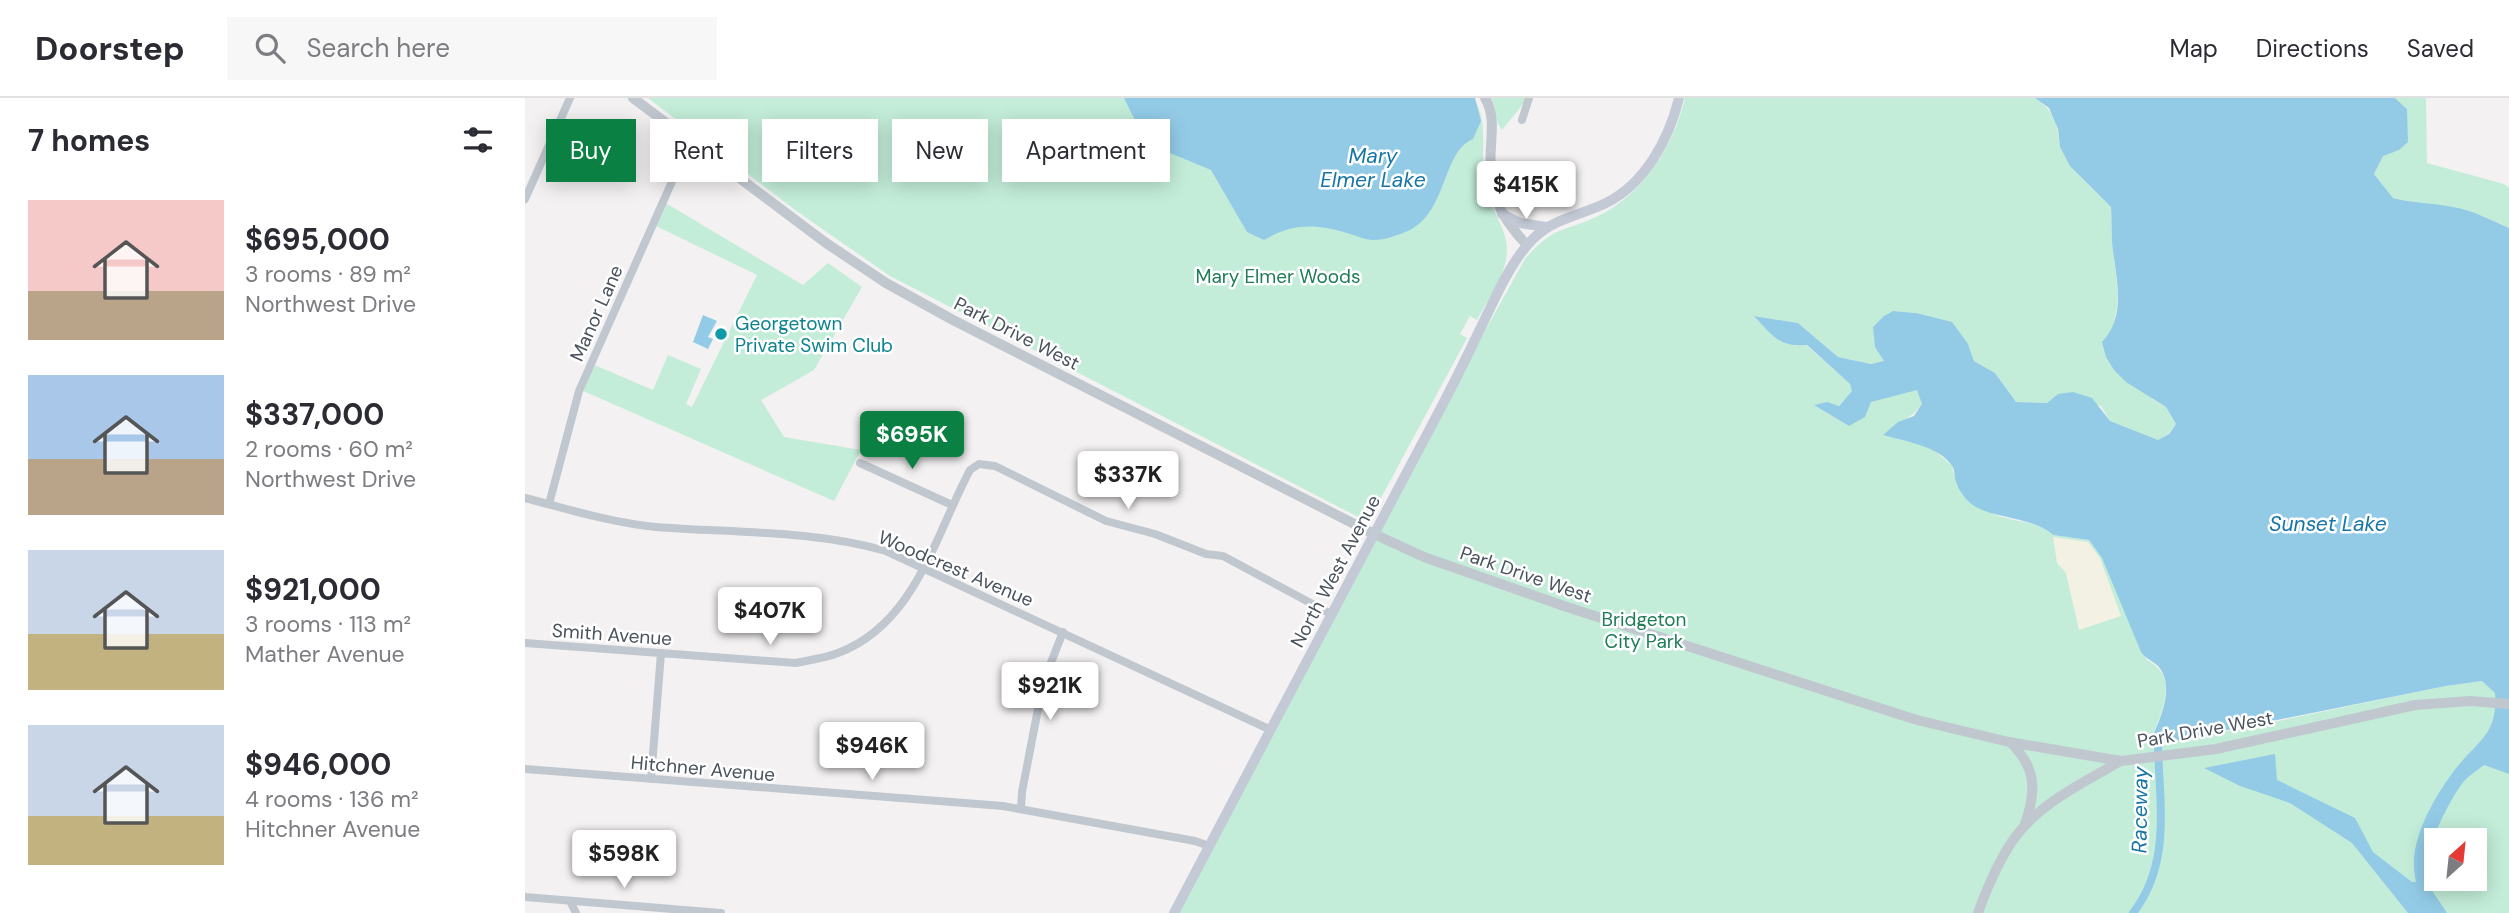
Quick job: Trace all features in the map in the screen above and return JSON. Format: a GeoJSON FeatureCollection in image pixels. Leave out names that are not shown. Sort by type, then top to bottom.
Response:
{"type":"FeatureCollection","features":[{"type":"Feature","properties":{"kind":"main road"},"geometry":{"type":"LineString","coordinates":[[1502,214],[1520,223],[1546,227],[1607,202],[1632,185],[1647,168],[1672,121],[1679,98]]}},
{"type":"Feature","properties":{"kind":"main road","name":"North West Avenue"},"geometry":{"type":"LineString","coordinates":[[1174,913],[1433,424],[1499,291],[1527,245],[1546,227]]}},
{"type":"Feature","properties":{"kind":"street"},"geometry":{"type":"LineString","coordinates":[[525,199],[569,98]]}},
{"type":"Feature","properties":{"kind":"street","name":"Park Drive West"},"geometry":{"type":"LineString","coordinates":[[633,98],[661,119]]}},
{"type":"Feature","properties":{"kind":"street"},"geometry":{"type":"LineString","coordinates":[[1485,98],[1492,115],[1491,181],[1496,202],[1502,214],[1527,245]]}},
{"type":"Feature","properties":{"kind":"street"},"geometry":{"type":"LineString","coordinates":[[1522,120],[1529,98]]}},
{"type":"Feature","properties":{"kind":"street","name":"Manor Lane"},"geometry":{"type":"LineString","coordinates":[[549,504],[579,391],[672,182]]}},
{"type":"Feature","properties":{"kind":"street","name":"Park Drive West"},"geometry":{"type":"LineString","coordinates":[[744,182],[817,237],[886,284],[1374,534],[1445,565],[1564,606],[1917,720],[2009,741],[2121,761],[2215,748],[2415,705],[2470,701],[2509,704]]}},
{"type":"Feature","properties":{"kind":"street"},"geometry":{"type":"LineString","coordinates":[[860,463],[952,505]]}},
{"type":"Feature","properties":{"kind":"street","name":"Smith Avenue"},"geometry":{"type":"LineString","coordinates":[[525,643],[796,663],[838,653],[870,635],[889,620],[909,594],[924,567],[970,470],[984,464],[995,466],[1106,521],[1230,560],[1331,614]]}},
{"type":"Feature","properties":{"kind":"street","name":"Woodcrest Avenue"},"geometry":{"type":"LineString","coordinates":[[525,498],[617,522],[856,543],[886,551],[1271,730]]}},
{"type":"Feature","properties":{"kind":"street"},"geometry":{"type":"LineString","coordinates":[[1021,808],[1021,792],[1041,692],[1063,632]]}},
{"type":"Feature","properties":{"kind":"street"},"geometry":{"type":"LineString","coordinates":[[652,779],[661,653]]}},
{"type":"Feature","properties":{"kind":"street"},"geometry":{"type":"LineString","coordinates":[[2009,741],[2027,763],[2033,785],[2024,827]]}},
{"type":"Feature","properties":{"kind":"street"},"geometry":{"type":"LineString","coordinates":[[1978,913],[2007,849],[2024,827],[2051,803],[2121,761]]}},
{"type":"Feature","properties":{"kind":"street","name":"Hitchner Avenue"},"geometry":{"type":"LineString","coordinates":[[525,769],[1021,808],[1195,841],[1209,846]]}},
{"type":"Feature","properties":{"kind":"street"},"geometry":{"type":"LineString","coordinates":[[525,897],[721,913]]}},
{"type":"Feature","properties":{"kind":"street"},"geometry":{"type":"LineString","coordinates":[[570,901],[576,913]]}},
{"type":"Feature","properties":{"kind":"green space","name":"Mary Elmer Woods"},"geometry":{"type":"Polygon","coordinates":[[[648,98],[1473,98],[1483,128],[1484,183],[1504,233],[1506,259],[1496,286],[1477,320],[1470,316],[1460,334],[1467,338],[1368,522],[890,276],[748,174],[748,119],[676,119],[648,98]]]}},
{"type":"Feature","properties":{"kind":"green space"},"geometry":{"type":"Polygon","coordinates":[[[1491,98],[1528,98],[1502,130],[1497,122],[1491,98]]]}},
{"type":"Feature","properties":{"kind":"green space","name":"Bridgeton City Park"},"geometry":{"type":"Polygon","coordinates":[[[1685,98],[2035,98],[2044,105],[2055,122],[2060,147],[2066,158],[2111,207],[2112,245],[2118,292],[2117,310],[2111,332],[2152,399],[2166,407],[2176,424],[2168,434],[2157,441],[2110,421],[2101,406],[2058,394],[2048,403],[2016,402],[1995,373],[1974,361],[1968,344],[1916,313],[1894,311],[1884,361],[1871,364],[1838,357],[1798,323],[1755,316],[1796,346],[1806,345],[1850,384],[1853,391],[1838,406],[1815,405],[1849,426],[1871,402],[1917,389],[1923,404],[1884,435],[1932,448],[1952,466],[1957,486],[1991,513],[2034,524],[2053,535],[2089,540],[2102,558],[2147,660],[2158,668],[2164,677],[2165,699],[2149,745],[2446,686],[2482,681],[2496,693],[2509,694],[2509,913],[1174,913],[1433,424],[1525,259],[1552,235],[1598,216],[1629,195],[1654,167],[1673,133],[1685,98]]]}},
{"type":"Feature","properties":{"kind":"green space"},"geometry":{"type":"Polygon","coordinates":[[[2395,98],[2426,98],[2427,163],[2504,184],[2509,188],[2509,228],[2482,216],[2393,198],[2374,174],[2383,155],[2399,150],[2407,109],[2395,98]]]}},
{"type":"Feature","properties":{"kind":"green space"},"geometry":{"type":"Polygon","coordinates":[[[664,202],[803,285],[828,263],[862,287],[814,370],[761,400],[784,437],[861,450],[834,501],[581,390],[592,364],[653,390],[668,355],[701,369],[686,404],[692,407],[757,275],[654,225],[664,202]]]}},
{"type":"Feature","properties":{"kind":"sand"},"geometry":{"type":"Polygon","coordinates":[[[2053,537],[2088,542],[2100,558],[2121,616],[2079,630],[2066,573],[2057,563],[2053,537]]]}},
{"type":"Feature","properties":{"kind":"water","name":"Mary Elmer Lake"},"geometry":{"type":"Polygon","coordinates":[[[1124,98],[1475,98],[1481,121],[1473,139],[1455,156],[1432,209],[1410,230],[1373,240],[1325,228],[1305,227],[1285,230],[1264,240],[1247,232],[1211,170],[1170,153],[1170,119],[1134,119],[1124,98]]]}},
{"type":"Feature","properties":{"kind":"water","name":"Sunset Lake"},"geometry":{"type":"Polygon","coordinates":[[[2035,98],[2395,98],[2407,109],[2408,142],[2399,150],[2383,156],[2374,174],[2393,198],[2460,208],[2509,228],[2509,774],[2484,765],[2460,787],[2438,828],[2424,828],[2424,891],[2433,891],[2447,913],[2408,913],[2352,843],[2290,803],[2240,786],[2204,768],[2275,754],[2277,780],[2355,818],[2373,852],[2412,882],[2416,882],[2414,854],[2428,814],[2450,777],[2486,734],[2494,718],[2495,693],[2482,681],[2148,746],[2164,706],[2166,685],[2158,666],[2141,652],[2102,558],[2089,540],[2053,535],[2036,525],[1976,507],[1961,492],[1953,467],[1946,459],[1921,445],[1883,435],[1898,422],[1914,416],[1922,404],[1917,390],[1871,402],[1865,417],[1849,426],[1814,405],[1827,402],[1839,406],[1852,391],[1850,384],[1807,345],[1782,342],[1754,316],[1798,323],[1838,357],[1871,364],[1884,361],[1875,347],[1873,327],[1893,311],[1916,313],[1952,322],[1968,344],[1974,361],[1995,373],[2016,402],[2047,403],[2058,394],[2073,392],[2092,398],[2110,421],[2158,440],[2169,434],[2176,424],[2166,407],[2126,382],[2106,357],[2102,342],[2114,322],[2118,299],[2111,207],[2070,166],[2060,147],[2058,129],[2049,108],[2035,98]]]}},
{"type":"Feature","properties":{"kind":"water"},"geometry":{"type":"Polygon","coordinates":[[[703,315],[717,321],[708,337],[713,339],[708,349],[693,342],[703,315]]]}},
{"type":"Feature","properties":{"kind":"waterway","name":"Raceway"},"geometry":{"type":"LineString","coordinates":[[2133,913],[2145,894],[2158,853],[2161,832],[2158,744]]}},
{"type":"Feature","properties":{"kind":"place","name":"Georgetown Private Swim Club"},"geometry":{"type":"Point","coordinates":[721,334]}}]}
